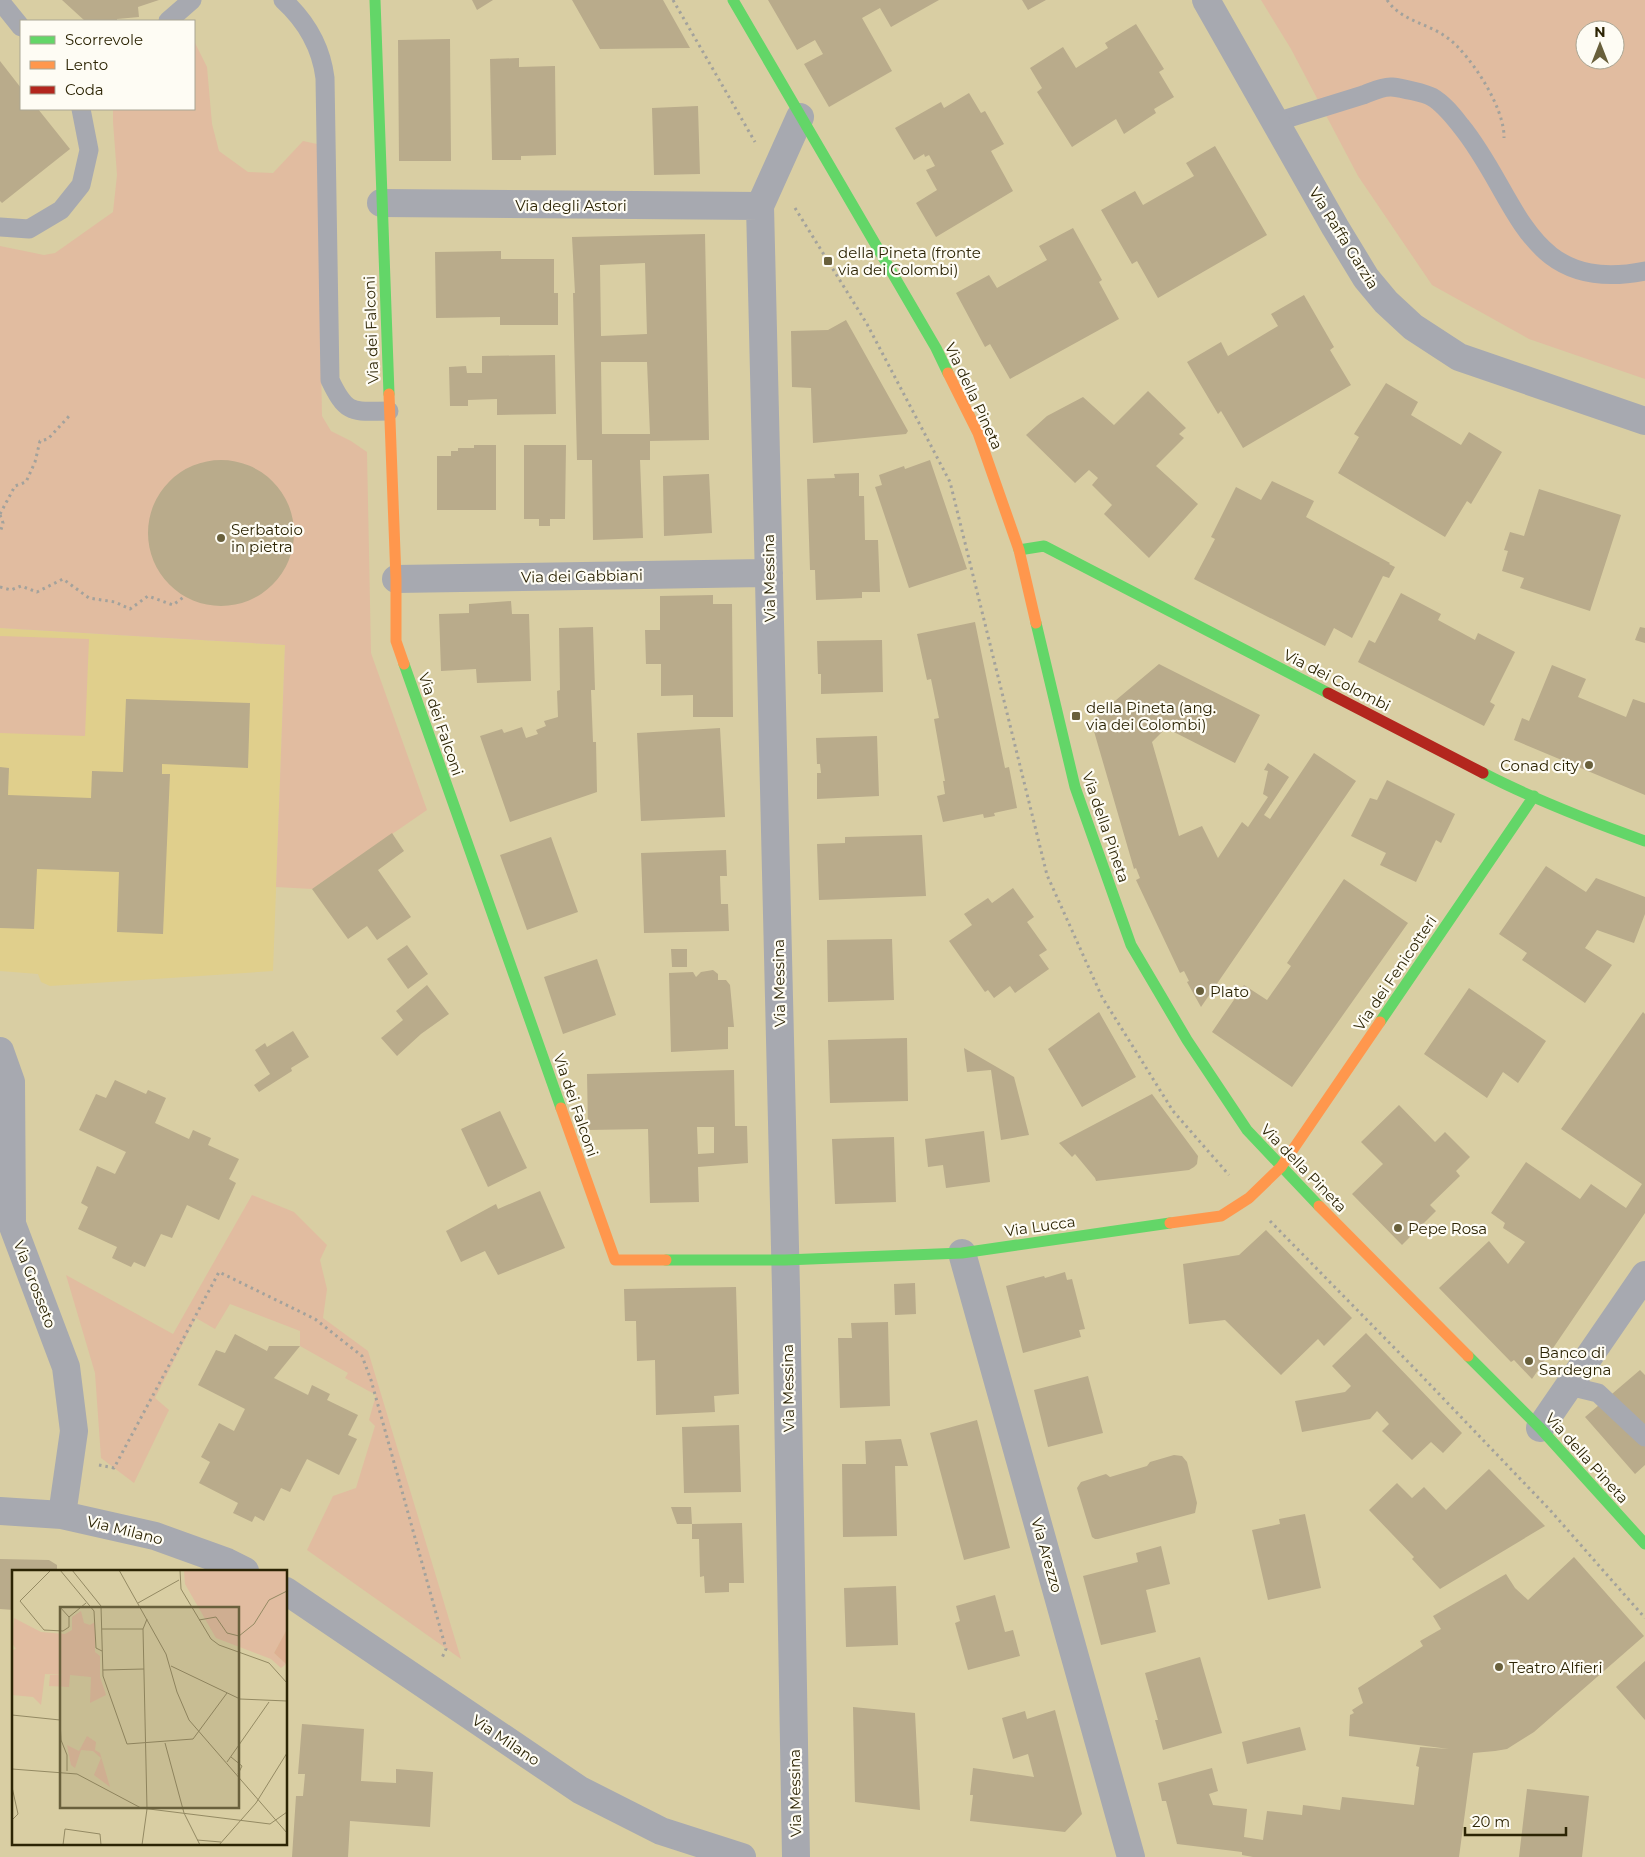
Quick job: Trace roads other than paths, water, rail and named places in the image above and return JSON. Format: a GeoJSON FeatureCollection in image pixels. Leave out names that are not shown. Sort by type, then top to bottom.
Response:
{"type":"FeatureCollection","features":[{"type":"Feature","properties":{"kind":"street","name":"Via dei Falconi"},"geometry":{"type":"LineString","coordinates":[[375,0],[396,579],[396,641],[615,1260],[785,1260]]}},
{"type":"Feature","properties":{"kind":"street","name":"Via della Pineta"},"geometry":{"type":"LineString","coordinates":[[733,0],[940,357],[978,433],[1019,550],[1075,787],[1132,945],[1187,1040],[1242,1122],[1282,1167],[1540,1428],[1644,1538]]}},
{"type":"Feature","properties":{"kind":"street","name":"Via Raffa Garzia"},"geometry":{"type":"LineString","coordinates":[[1206,0],[1335,227],[1366,278],[1386,302],[1413,326],[1459,357],[1645,421]]}},
{"type":"Feature","properties":{"kind":"street","name":"Via Messina"},"geometry":{"type":"LineString","coordinates":[[796,1857],[785,1260],[760,206],[800,117]]}},
{"type":"Feature","properties":{"kind":"street","name":"Via degli Astori"},"geometry":{"type":"LineString","coordinates":[[381,203],[760,206]]}},
{"type":"Feature","properties":{"kind":"street","name":"Via dei Colombi"},"geometry":{"type":"LineString","coordinates":[[1019,550],[1044,546],[1502,783],[1645,841]]}},
{"type":"Feature","properties":{"kind":"street","name":"Via dei Gabbiani"},"geometry":{"type":"LineString","coordinates":[[396,579],[769,573]]}},
{"type":"Feature","properties":{"kind":"street","name":"Via dei Fenicotteri"},"geometry":{"type":"LineString","coordinates":[[1282,1167],[1534,796]]}},
{"type":"Feature","properties":{"kind":"street","name":"Via Grosseto"},"geometry":{"type":"LineString","coordinates":[[0,1051],[11,1082],[12,1224],[66,1367],[74,1431],[62,1515]]}},
{"type":"Feature","properties":{"kind":"street","name":"Via Lucca"},"geometry":{"type":"LineString","coordinates":[[785,1260],[962,1253],[1221,1216],[1249,1198],[1282,1167]]}},
{"type":"Feature","properties":{"kind":"street","name":"Via Arezzo"},"geometry":{"type":"LineString","coordinates":[[962,1253],[1131,1857]]}},
{"type":"Feature","properties":{"kind":"street"},"geometry":{"type":"LineString","coordinates":[[1540,1428],[1645,1275]]}},
{"type":"Feature","properties":{"kind":"street","name":"Via Milano"},"geometry":{"type":"LineString","coordinates":[[0,1511],[62,1515],[155,1536],[227,1562],[242,1570]]}},
{"type":"Feature","properties":{"kind":"street","name":"Via Milano"},"geometry":{"type":"LineString","coordinates":[[288,1592],[580,1790],[660,1831],[742,1857]]}},
{"type":"Feature","properties":{"kind":"lane"},"geometry":{"type":"LineString","coordinates":[[169,20],[192,0]]}},
{"type":"Feature","properties":{"kind":"lane"},"geometry":{"type":"LineString","coordinates":[[283,0],[299,15],[314,39],[322,59],[325,78],[330,380],[337,395],[347,408],[361,411],[389,411]]}},
{"type":"Feature","properties":{"kind":"lane"},"geometry":{"type":"LineString","coordinates":[[0,1],[20,26]]}},
{"type":"Feature","properties":{"kind":"lane"},"geometry":{"type":"LineString","coordinates":[[1276,122],[1390,86],[1432,96],[1448,110],[1472,139],[1519,221],[1536,243],[1566,266],[1599,275],[1625,275],[1645,272]]}},
{"type":"Feature","properties":{"kind":"lane"},"geometry":{"type":"LineString","coordinates":[[0,228],[29,229],[60,210],[81,185],[89,150],[81,110]]}},
{"type":"Feature","properties":{"kind":"lane"},"geometry":{"type":"LineString","coordinates":[[1569,1386],[1598,1393],[1645,1437]]}},
{"type":"Feature","properties":{"kind":"place","name":"della Pineta (fronte via dei Colombi)"},"geometry":{"type":"Point","coordinates":[828,261]}},
{"type":"Feature","properties":{"kind":"place","name":"Serbatoio in pietra"},"geometry":{"type":"Point","coordinates":[221,538]}},
{"type":"Feature","properties":{"kind":"place","name":"della Pineta (ang. via dei Colombi)"},"geometry":{"type":"Point","coordinates":[1076,716]}},
{"type":"Feature","properties":{"kind":"place","name":"Conad city"},"geometry":{"type":"Point","coordinates":[1589,765]}},
{"type":"Feature","properties":{"kind":"place","name":"Plato"},"geometry":{"type":"Point","coordinates":[1200,991]}},
{"type":"Feature","properties":{"kind":"place","name":"Pepe Rosa"},"geometry":{"type":"Point","coordinates":[1398,1228]}},
{"type":"Feature","properties":{"kind":"place","name":"Banco di Sardegna"},"geometry":{"type":"Point","coordinates":[1529,1361]}},
{"type":"Feature","properties":{"kind":"place","name":"Teatro Alfieri"},"geometry":{"type":"Point","coordinates":[1499,1667]}}]}
